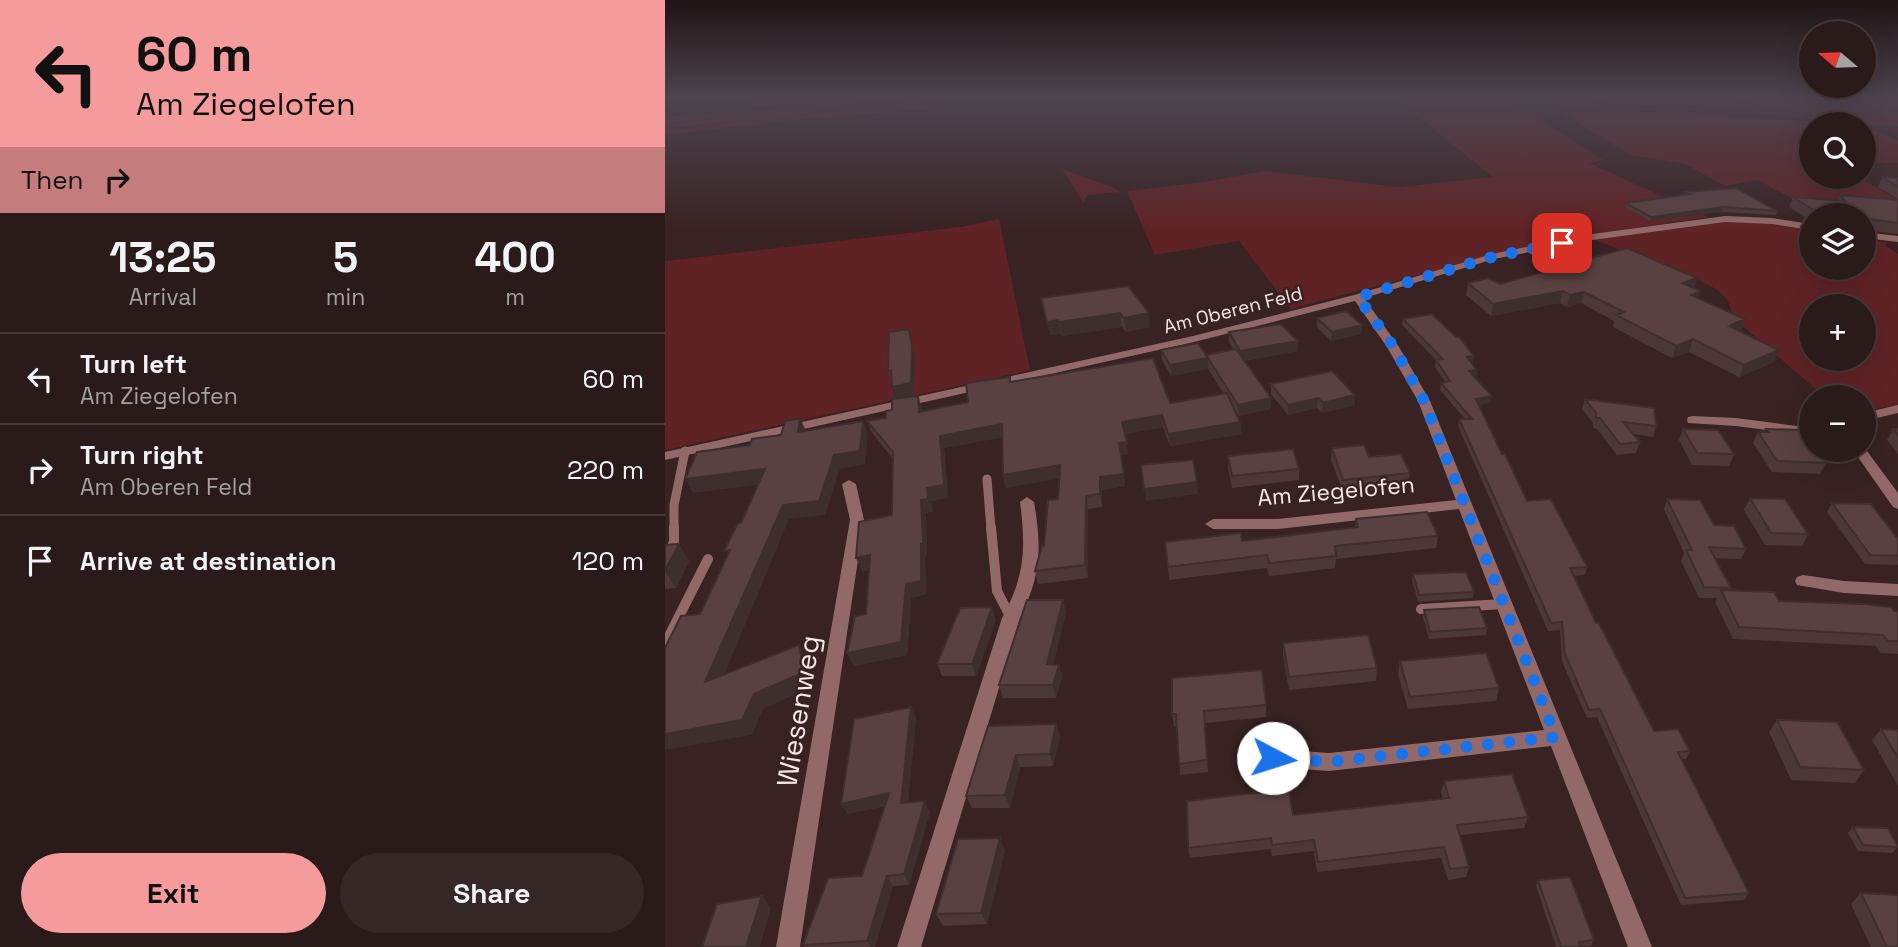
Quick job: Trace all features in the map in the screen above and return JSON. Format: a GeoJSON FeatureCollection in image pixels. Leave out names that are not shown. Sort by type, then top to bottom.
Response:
{"type":"FeatureCollection","features":[{"type":"Feature","properties":{"kind":"street","name":"Am Oberen Feld"},"geometry":{"type":"LineString","coordinates":[[665,456],[1194,339],[1358,297],[1492,257],[1661,226],[1746,219],[1799,226]]}},
{"type":"Feature","properties":{"kind":"street"},"geometry":{"type":"LineString","coordinates":[[1876,237],[1898,239]]}},
{"type":"Feature","properties":{"kind":"street"},"geometry":{"type":"LineString","coordinates":[[1882,238],[1898,249]]}},
{"type":"Feature","properties":{"kind":"street"},"geometry":{"type":"LineString","coordinates":[[1358,297],[1393,346],[1424,401],[1640,947]]}},
{"type":"Feature","properties":{"kind":"street"},"geometry":{"type":"LineString","coordinates":[[1876,414],[1898,409]]}},
{"type":"Feature","properties":{"kind":"street"},"geometry":{"type":"LineString","coordinates":[[1693,419],[1799,430]]}},
{"type":"Feature","properties":{"kind":"street"},"geometry":{"type":"LineString","coordinates":[[1868,462],[1898,504]]}},
{"type":"Feature","properties":{"kind":"street","name":"Wiesenweg"},"geometry":{"type":"LineString","coordinates":[[789,947],[857,520],[849,484]]}},
{"type":"Feature","properties":{"kind":"street"},"geometry":{"type":"LineString","coordinates":[[909,947],[1011,618],[1027,589],[1031,570],[1032,534],[1027,502]]}},
{"type":"Feature","properties":{"kind":"street","name":"Am Ziegelofen"},"geometry":{"type":"LineString","coordinates":[[1213,524],[1278,524],[1463,504]]}},
{"type":"Feature","properties":{"kind":"street"},"geometry":{"type":"LineString","coordinates":[[1803,581],[1898,590]]}},
{"type":"Feature","properties":{"kind":"street"},"geometry":{"type":"LineString","coordinates":[[1273,758],[1329,762],[1556,737]]}},
{"type":"Feature","properties":{"kind":"lane"},"geometry":{"type":"LineString","coordinates":[[667,558],[674,542],[674,505],[685,451]]}},
{"type":"Feature","properties":{"kind":"lane"},"geometry":{"type":"LineString","coordinates":[[987,479],[997,591],[1011,618]]}},
{"type":"Feature","properties":{"kind":"lane"},"geometry":{"type":"LineString","coordinates":[[665,644],[708,559]]}},
{"type":"Feature","properties":{"kind":"lane"},"geometry":{"type":"LineString","coordinates":[[1421,609],[1503,604]]}},
{"type":"Feature","properties":{"kind":"shaded area"},"geometry":{"type":"Polygon","coordinates":[[[1450,142],[1575,142],[1603,160],[1589,163],[1708,217],[1581,236],[1489,256],[1291,309],[1239,241],[1155,255],[1127,191],[1204,182],[1264,171],[1399,187],[1493,177],[1450,142]]]}},
{"type":"Feature","properties":{"kind":"shaded area"},"geometry":{"type":"Polygon","coordinates":[[[1610,142],[1799,142],[1799,189],[1876,187],[1898,200],[1800,203],[1758,180],[1725,186],[1686,164],[1630,155],[1610,142]]]}},
{"type":"Feature","properties":{"kind":"shaded area"},"geometry":{"type":"Polygon","coordinates":[[[1876,142],[1898,142],[1898,163],[1876,163],[1876,142]]]}},
{"type":"Feature","properties":{"kind":"shaded area"},"geometry":{"type":"Polygon","coordinates":[[[1062,169],[1120,192],[1088,195],[1083,202],[1062,169]]]}},
{"type":"Feature","properties":{"kind":"shaded area"},"geometry":{"type":"Polygon","coordinates":[[[999,219],[1030,370],[665,450],[665,261],[961,227],[999,219]]]}},
{"type":"Feature","properties":{"kind":"shaded area"},"geometry":{"type":"Polygon","coordinates":[[[1721,222],[1753,222],[1799,228],[1799,280],[1876,280],[1876,241],[1887,243],[1885,245],[1898,254],[1898,405],[1876,409],[1876,385],[1811,385],[1731,316],[1731,308],[1724,296],[1700,280],[1593,239],[1721,222]]]}},
{"type":"Feature","properties":{"kind":"building"},"geometry":{"type":"Polygon","coordinates":[[[1882,177],[1898,178],[1898,187],[1882,177]]]}},
{"type":"Feature","properties":{"kind":"building"},"geometry":{"type":"Polygon","coordinates":[[[1736,188],[1777,211],[1724,207],[1651,217],[1626,203],[1690,194],[1686,192],[1736,188]]]}},
{"type":"Feature","properties":{"kind":"building"},"geometry":{"type":"Polygon","coordinates":[[[1840,195],[1898,200],[1898,223],[1876,220],[1876,203],[1803,203],[1793,197],[1845,201],[1840,195]]]}},
{"type":"Feature","properties":{"kind":"building"},"geometry":{"type":"Polygon","coordinates":[[[1627,248],[1697,278],[1682,283],[1701,291],[1691,295],[1745,319],[1729,326],[1779,350],[1744,365],[1693,339],[1676,346],[1616,315],[1624,312],[1584,292],[1570,295],[1563,291],[1493,304],[1468,283],[1488,278],[1500,284],[1627,248]]]}},
{"type":"Feature","properties":{"kind":"building"},"geometry":{"type":"Polygon","coordinates":[[[1128,286],[1149,313],[1124,318],[1120,313],[1047,322],[1041,298],[1128,286]]]}},
{"type":"Feature","properties":{"kind":"building"},"geometry":{"type":"Polygon","coordinates":[[[1346,311],[1362,325],[1332,332],[1317,318],[1346,311]]]}},
{"type":"Feature","properties":{"kind":"building"},"geometry":{"type":"Polygon","coordinates":[[[1432,314],[1459,337],[1474,356],[1467,357],[1477,370],[1469,371],[1492,396],[1476,399],[1502,454],[1505,454],[1527,501],[1551,499],[1587,567],[1570,568],[1596,623],[1599,623],[1654,731],[1678,729],[1690,751],[1678,752],[1749,893],[1685,898],[1600,709],[1589,710],[1565,654],[1562,622],[1551,623],[1459,419],[1472,419],[1441,383],[1450,381],[1436,360],[1443,359],[1403,319],[1432,314]]]}},
{"type":"Feature","properties":{"kind":"building"},"geometry":{"type":"Polygon","coordinates":[[[1281,324],[1298,341],[1240,351],[1229,332],[1281,324]]]}},
{"type":"Feature","properties":{"kind":"building"},"geometry":{"type":"Polygon","coordinates":[[[909,329],[912,346],[911,383],[892,387],[891,370],[888,371],[889,332],[909,329]]]}},
{"type":"Feature","properties":{"kind":"building"},"geometry":{"type":"Polygon","coordinates":[[[1198,343],[1208,358],[1170,365],[1161,350],[1198,343]]]}},
{"type":"Feature","properties":{"kind":"building"},"geometry":{"type":"Polygon","coordinates":[[[1236,349],[1271,398],[1238,405],[1206,355],[1236,349]]]}},
{"type":"Feature","properties":{"kind":"building"},"geometry":{"type":"Polygon","coordinates":[[[1153,358],[1170,403],[1227,393],[1240,422],[1168,434],[1162,415],[1122,422],[1127,442],[1119,443],[1124,474],[1100,477],[1100,494],[1086,496],[1085,565],[1035,571],[1044,546],[1048,500],[1058,499],[1060,465],[1003,475],[1002,424],[940,436],[944,485],[927,488],[928,499],[921,500],[921,581],[906,584],[901,642],[847,653],[855,616],[866,614],[870,555],[856,558],[859,522],[892,515],[893,452],[867,421],[886,418],[886,411],[892,410],[892,399],[918,396],[919,412],[968,402],[966,383],[1010,377],[1010,382],[1153,358]]]}},
{"type":"Feature","properties":{"kind":"building"},"geometry":{"type":"Polygon","coordinates":[[[1332,371],[1355,395],[1323,403],[1318,398],[1288,405],[1271,384],[1332,371]]]}},
{"type":"Feature","properties":{"kind":"building"},"geometry":{"type":"Polygon","coordinates":[[[1585,399],[1654,408],[1656,426],[1623,422],[1640,442],[1620,444],[1600,418],[1596,418],[1596,413],[1585,399]]]}},
{"type":"Feature","properties":{"kind":"building"},"geometry":{"type":"Polygon","coordinates":[[[800,418],[798,432],[863,421],[860,451],[834,455],[819,501],[783,505],[705,682],[799,645],[804,672],[754,694],[742,720],[665,734],[665,648],[681,616],[700,614],[730,550],[724,551],[738,523],[741,523],[765,469],[685,479],[697,452],[750,445],[752,439],[781,435],[785,421],[800,418]]]}},
{"type":"Feature","properties":{"kind":"building"},"geometry":{"type":"Polygon","coordinates":[[[1683,429],[1718,430],[1734,454],[1697,453],[1683,429]]]}},
{"type":"Feature","properties":{"kind":"building"},"geometry":{"type":"Polygon","coordinates":[[[1766,429],[1799,430],[1799,462],[1777,461],[1758,432],[1768,432],[1766,429]]]}},
{"type":"Feature","properties":{"kind":"building"},"geometry":{"type":"Polygon","coordinates":[[[1364,445],[1369,457],[1401,454],[1410,473],[1343,480],[1332,448],[1364,445]]]}},
{"type":"Feature","properties":{"kind":"building"},"geometry":{"type":"Polygon","coordinates":[[[1293,449],[1299,469],[1232,476],[1228,456],[1293,449]]]}},
{"type":"Feature","properties":{"kind":"building"},"geometry":{"type":"Polygon","coordinates":[[[1193,460],[1197,482],[1144,489],[1141,465],[1193,460]]]}},
{"type":"Feature","properties":{"kind":"building"},"geometry":{"type":"Polygon","coordinates":[[[1750,498],[1785,499],[1808,534],[1771,533],[1750,498]]]}},
{"type":"Feature","properties":{"kind":"building"},"geometry":{"type":"Polygon","coordinates":[[[1667,499],[1700,500],[1714,525],[1734,526],[1746,549],[1709,547],[1731,588],[1704,587],[1686,550],[1692,550],[1667,499]]]}},
{"type":"Feature","properties":{"kind":"building"},"geometry":{"type":"Polygon","coordinates":[[[1832,503],[1871,504],[1898,539],[1898,556],[1870,555],[1832,503]]]}},
{"type":"Feature","properties":{"kind":"building"},"geometry":{"type":"Polygon","coordinates":[[[1427,512],[1438,536],[1335,546],[1336,556],[1269,563],[1267,555],[1168,567],[1165,542],[1241,533],[1242,541],[1358,527],[1356,519],[1427,512]]]}},
{"type":"Feature","properties":{"kind":"building"},"geometry":{"type":"Polygon","coordinates":[[[679,544],[665,570],[665,545],[679,544]]]}},
{"type":"Feature","properties":{"kind":"building"},"geometry":{"type":"Polygon","coordinates":[[[1466,572],[1474,592],[1419,595],[1413,574],[1466,572]]]}},
{"type":"Feature","properties":{"kind":"building"},"geometry":{"type":"Polygon","coordinates":[[[1721,590],[1774,592],[1779,601],[1891,607],[1898,611],[1898,641],[1888,641],[1883,635],[1739,627],[1721,590]]]}},
{"type":"Feature","properties":{"kind":"building"},"geometry":{"type":"Polygon","coordinates":[[[1027,600],[1063,600],[1047,664],[1059,665],[1053,685],[999,685],[1027,600]]]}},
{"type":"Feature","properties":{"kind":"building"},"geometry":{"type":"Polygon","coordinates":[[[992,607],[972,664],[937,664],[960,608],[992,607]]]}},
{"type":"Feature","properties":{"kind":"building"},"geometry":{"type":"Polygon","coordinates":[[[1479,607],[1487,628],[1430,632],[1424,610],[1479,607]]]}},
{"type":"Feature","properties":{"kind":"building"},"geometry":{"type":"Polygon","coordinates":[[[1368,635],[1377,668],[1289,677],[1283,643],[1368,635]]]}},
{"type":"Feature","properties":{"kind":"building"},"geometry":{"type":"Polygon","coordinates":[[[1486,653],[1499,688],[1410,697],[1400,661],[1486,653]]]}},
{"type":"Feature","properties":{"kind":"building"},"geometry":{"type":"Polygon","coordinates":[[[1262,670],[1266,705],[1204,711],[1207,760],[1179,764],[1176,714],[1172,714],[1172,678],[1262,670]]]}},
{"type":"Feature","properties":{"kind":"building"},"geometry":{"type":"Polygon","coordinates":[[[911,707],[901,803],[925,801],[904,874],[887,876],[867,941],[803,945],[828,878],[862,876],[889,793],[841,804],[854,719],[911,707]]]}},
{"type":"Feature","properties":{"kind":"building"},"geometry":{"type":"Polygon","coordinates":[[[1777,720],[1837,722],[1864,770],[1800,767],[1777,720]]]}},
{"type":"Feature","properties":{"kind":"building"},"geometry":{"type":"Polygon","coordinates":[[[1056,724],[1050,754],[1016,755],[1005,795],[966,796],[988,726],[1056,724]]]}},
{"type":"Feature","properties":{"kind":"building"},"geometry":{"type":"Polygon","coordinates":[[[1881,729],[1898,730],[1898,758],[1881,729]]]}},
{"type":"Feature","properties":{"kind":"building"},"geometry":{"type":"Polygon","coordinates":[[[1512,774],[1528,817],[1457,825],[1469,867],[1450,869],[1444,847],[1318,862],[1314,840],[1272,845],[1271,838],[1188,848],[1187,801],[1289,789],[1293,815],[1449,798],[1444,781],[1512,774]]]}},
{"type":"Feature","properties":{"kind":"building"},"geometry":{"type":"Polygon","coordinates":[[[1853,827],[1888,828],[1898,847],[1863,845],[1853,827]]]}},
{"type":"Feature","properties":{"kind":"building"},"geometry":{"type":"Polygon","coordinates":[[[1000,838],[981,913],[936,914],[958,839],[1000,838]]]}},
{"type":"Feature","properties":{"kind":"building"},"geometry":{"type":"Polygon","coordinates":[[[1570,877],[1594,940],[1579,942],[1581,947],[1561,947],[1538,880],[1570,877]]]}},
{"type":"Feature","properties":{"kind":"building"},"geometry":{"type":"Polygon","coordinates":[[[1861,893],[1898,895],[1898,947],[1887,947],[1861,893]]]}},
{"type":"Feature","properties":{"kind":"building"},"geometry":{"type":"Polygon","coordinates":[[[762,896],[746,947],[702,947],[717,904],[762,896]]]}},
{"type":"Feature","properties":{"kind":"route"},"geometry":{"type":"LineString","coordinates":[[1273,758],[1329,762],[1556,737],[1424,401],[1393,346],[1358,297],[1492,257],[1562,243]]}}]}
